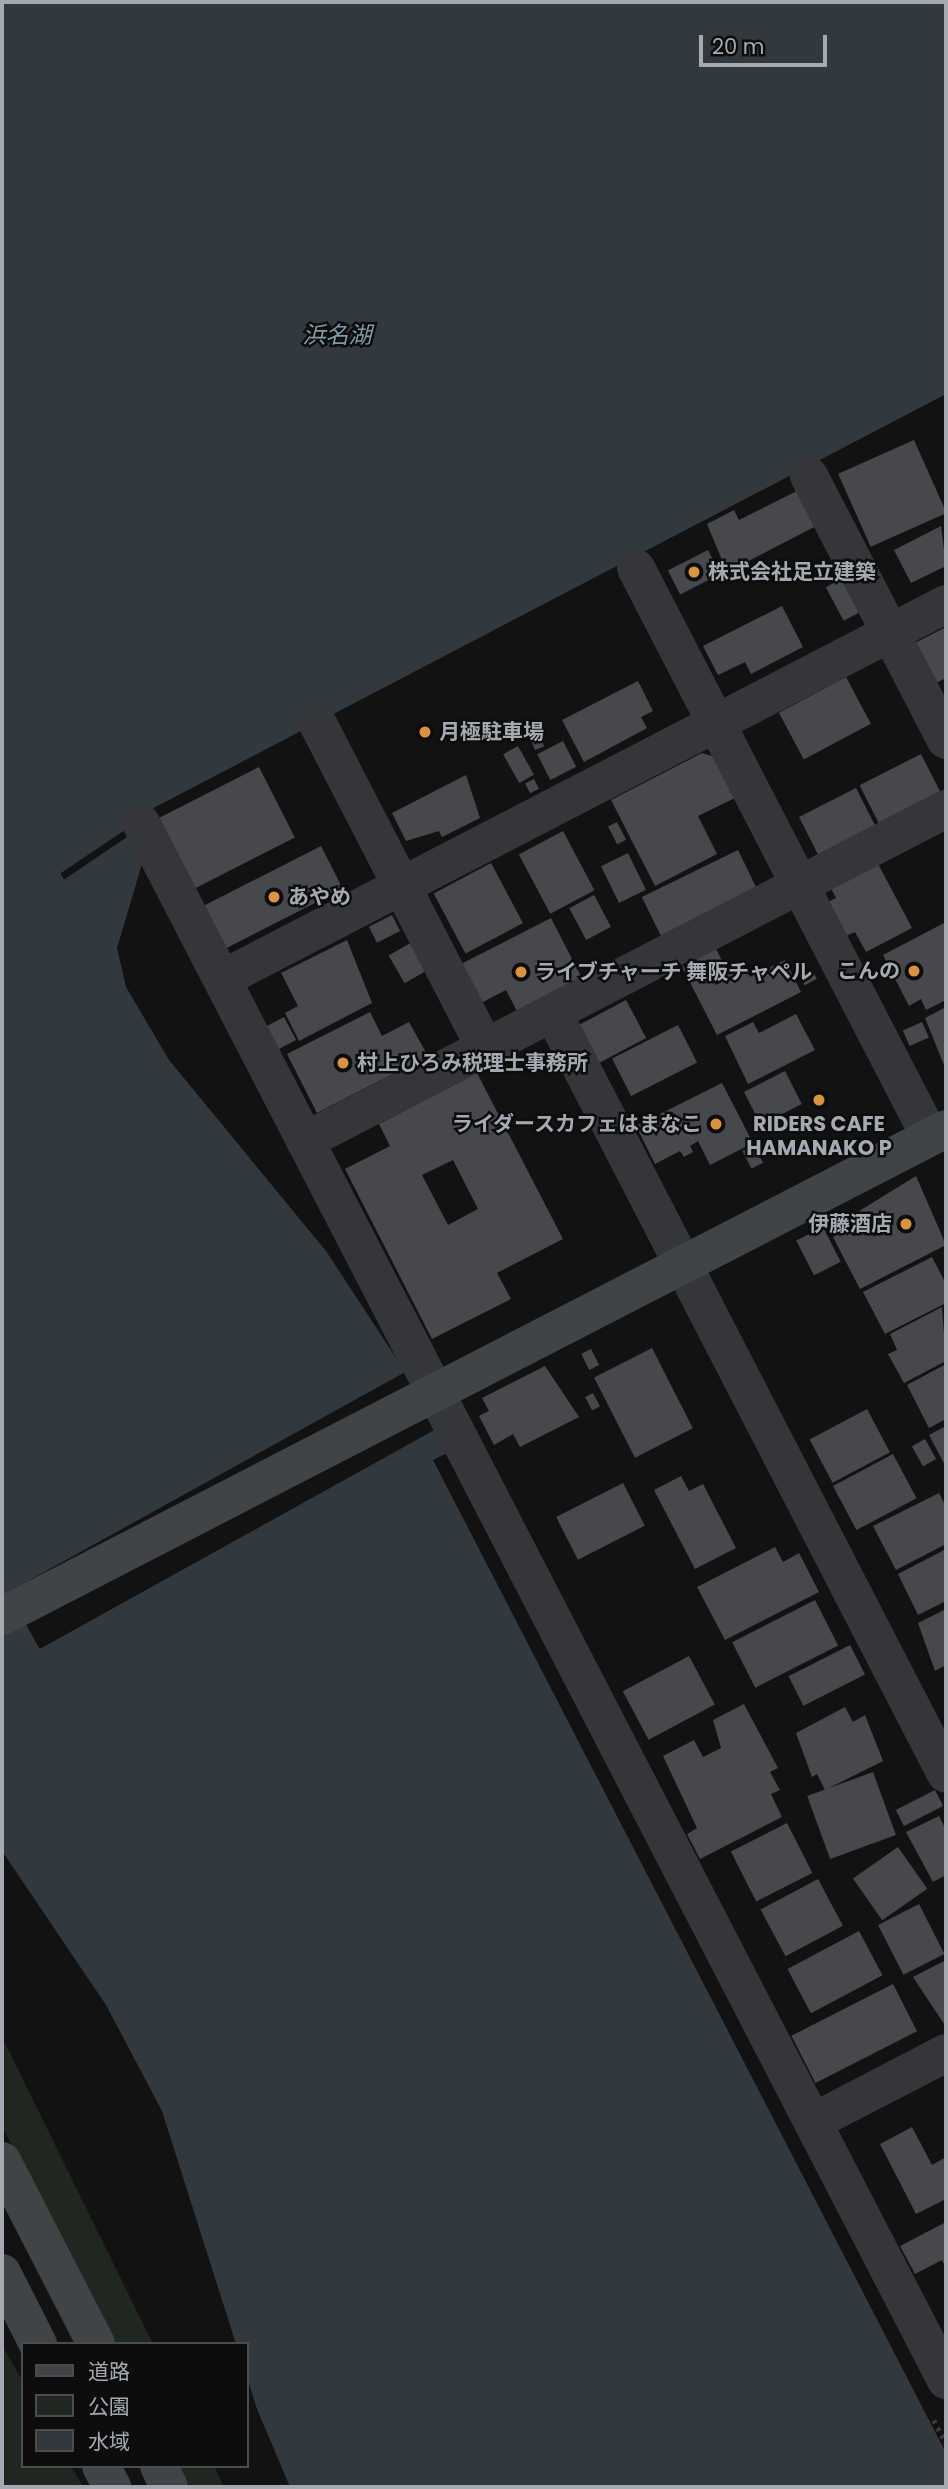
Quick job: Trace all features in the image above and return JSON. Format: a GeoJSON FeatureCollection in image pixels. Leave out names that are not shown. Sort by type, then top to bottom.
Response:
{"type":"FeatureCollection","features":[{"type":"Feature","properties":{"kind":"street"},"geometry":{"type":"LineString","coordinates":[[808,476],[946,740]]}},
{"type":"Feature","properties":{"kind":"street"},"geometry":{"type":"LineString","coordinates":[[2,1616],[941,1134],[800,885],[636,568]]}},
{"type":"Feature","properties":{"kind":"street"},"geometry":{"type":"LineString","coordinates":[[222,979],[946,604]]}},
{"type":"Feature","properties":{"kind":"street"},"geometry":{"type":"LineString","coordinates":[[318,724],[485,1048]]}},
{"type":"Feature","properties":{"kind":"street"},"geometry":{"type":"LineString","coordinates":[[305,1141],[946,809]]}},
{"type":"Feature","properties":{"kind":"street"},"geometry":{"type":"LineString","coordinates":[[141,823],[305,1141],[431,1395],[946,2380]]}},
{"type":"Feature","properties":{"kind":"street"},"geometry":{"type":"LineString","coordinates":[[553,1013],[946,1774]]}},
{"type":"Feature","properties":{"kind":"street"},"geometry":{"type":"LineString","coordinates":[[813,2122],[946,2053]]}},
{"type":"Feature","properties":{"kind":"street"},"geometry":{"type":"LineString","coordinates":[[2,2161],[95,2342]]}},
{"type":"Feature","properties":{"kind":"street"},"geometry":{"type":"LineString","coordinates":[[2,2273],[37,2342]]}},
{"type":"Feature","properties":{"kind":"street"},"geometry":{"type":"LineString","coordinates":[[102,2468],[112,2487]]}},
{"type":"Feature","properties":{"kind":"street"},"geometry":{"type":"LineString","coordinates":[[160,2468],[169,2487]]}},
{"type":"Feature","properties":{"kind":"green space"},"geometry":{"type":"Polygon","coordinates":[[[2,2039],[152,2342],[113,2342],[2,2126],[2,2039]]]}},
{"type":"Feature","properties":{"kind":"green space"},"geometry":{"type":"Polygon","coordinates":[[[2,2345],[21,2378],[21,2468],[72,2468],[83,2487],[2,2487],[2,2345]]]}},
{"type":"Feature","properties":{"kind":"green space"},"geometry":{"type":"Polygon","coordinates":[[[178,2468],[215,2468],[224,2487],[187,2487],[178,2468]]]}},
{"type":"Feature","properties":{"kind":"water","name":"浜名湖"},"geometry":{"type":"Polygon","coordinates":[[[2,2],[946,2],[946,394],[123,824],[142,864],[117,948],[126,987],[169,1060],[326,1251],[402,1367],[447,1453],[433,1460],[946,2453],[946,2487],[290,2487],[257,2409],[248,2380],[248,2342],[235,2342],[162,2111],[106,2005],[2,1851],[2,2]]]}},
{"type":"Feature","properties":{"kind":"pier"},"geometry":{"type":"Polygon","coordinates":[[[125,830],[129,836],[64,879],[60,874],[125,830]]]}},
{"type":"Feature","properties":{"kind":"pier"},"geometry":{"type":"Polygon","coordinates":[[[407,1371],[439,1428],[40,1649],[8,1592],[407,1371]]]}},
{"type":"Feature","properties":{"kind":"building"},"geometry":{"type":"Polygon","coordinates":[[[914,440],[946,513],[871,547],[838,474],[914,440]]]}},
{"type":"Feature","properties":{"kind":"building"},"geometry":{"type":"Polygon","coordinates":[[[801,489],[820,524],[727,572],[707,524],[734,510],[739,520],[801,489]]]}},
{"type":"Feature","properties":{"kind":"building"},"geometry":{"type":"Polygon","coordinates":[[[941,526],[946,566],[911,583],[894,550],[941,526]]]}},
{"type":"Feature","properties":{"kind":"building"},"geometry":{"type":"Polygon","coordinates":[[[708,550],[720,574],[680,594],[668,570],[708,550]]]}},
{"type":"Feature","properties":{"kind":"building"},"geometry":{"type":"Polygon","coordinates":[[[847,576],[865,610],[844,621],[826,587],[847,576]]]}},
{"type":"Feature","properties":{"kind":"building"},"geometry":{"type":"Polygon","coordinates":[[[782,606],[803,647],[751,674],[745,662],[718,675],[703,646],[782,606]]]}},
{"type":"Feature","properties":{"kind":"building"},"geometry":{"type":"Polygon","coordinates":[[[946,627],[946,678],[930,686],[909,646],[946,627]]]}},
{"type":"Feature","properties":{"kind":"building"},"geometry":{"type":"Polygon","coordinates":[[[846,677],[871,724],[804,759],[779,713],[846,677]]]}},
{"type":"Feature","properties":{"kind":"building"},"geometry":{"type":"Polygon","coordinates":[[[638,681],[653,711],[641,717],[647,728],[584,762],[562,720],[638,681]]]}},
{"type":"Feature","properties":{"kind":"building"},"geometry":{"type":"Polygon","coordinates":[[[541,738],[544,746],[535,750],[532,742],[541,738]]]}},
{"type":"Feature","properties":{"kind":"building"},"geometry":{"type":"Polygon","coordinates":[[[563,741],[576,767],[550,780],[537,754],[563,741]]]}},
{"type":"Feature","properties":{"kind":"building"},"geometry":{"type":"Polygon","coordinates":[[[518,746],[534,775],[519,783],[503,754],[518,746]]]}},
{"type":"Feature","properties":{"kind":"building"},"geometry":{"type":"Polygon","coordinates":[[[702,753],[715,757],[737,797],[698,816],[717,854],[655,886],[611,800],[702,753]]]}},
{"type":"Feature","properties":{"kind":"building"},"geometry":{"type":"Polygon","coordinates":[[[921,754],[940,791],[879,823],[860,785],[921,754]]]}},
{"type":"Feature","properties":{"kind":"building"},"geometry":{"type":"Polygon","coordinates":[[[259,767],[295,837],[193,889],[157,819],[259,767]]]}},
{"type":"Feature","properties":{"kind":"building"},"geometry":{"type":"Polygon","coordinates":[[[466,775],[480,818],[442,837],[439,831],[406,841],[392,813],[466,775]]]}},
{"type":"Feature","properties":{"kind":"building"},"geometry":{"type":"Polygon","coordinates":[[[534,779],[539,789],[530,793],[525,784],[534,779]]]}},
{"type":"Feature","properties":{"kind":"building"},"geometry":{"type":"Polygon","coordinates":[[[856,788],[875,825],[818,854],[799,817],[856,788]]]}},
{"type":"Feature","properties":{"kind":"building"},"geometry":{"type":"Polygon","coordinates":[[[617,822],[626,840],[617,844],[608,827],[617,822]]]}},
{"type":"Feature","properties":{"kind":"building"},"geometry":{"type":"Polygon","coordinates":[[[563,831],[594,890],[550,914],[519,854],[563,831]]]}},
{"type":"Feature","properties":{"kind":"building","name":"あやめ"},"geometry":{"type":"Polygon","coordinates":[[[321,846],[343,889],[226,948],[204,905],[321,846]]]}},
{"type":"Feature","properties":{"kind":"building"},"geometry":{"type":"Polygon","coordinates":[[[738,850],[757,889],[661,936],[642,897],[738,850]]]}},
{"type":"Feature","properties":{"kind":"building"},"geometry":{"type":"Polygon","coordinates":[[[628,853],[646,890],[619,903],[601,866],[628,853]]]}},
{"type":"Feature","properties":{"kind":"building"},"geometry":{"type":"Polygon","coordinates":[[[876,860],[912,928],[866,952],[855,932],[846,936],[828,902],[836,898],[829,885],[876,860]]]}},
{"type":"Feature","properties":{"kind":"building"},"geometry":{"type":"Polygon","coordinates":[[[491,863],[523,923],[466,954],[434,894],[491,863]]]}},
{"type":"Feature","properties":{"kind":"building"},"geometry":{"type":"Polygon","coordinates":[[[594,895],[611,927],[586,940],[569,908],[594,895]]]}},
{"type":"Feature","properties":{"kind":"building"},"geometry":{"type":"Polygon","coordinates":[[[392,915],[400,931],[377,943],[369,927],[392,915]]]}},
{"type":"Feature","properties":{"kind":"building","name":"ライブチャーチ 舞阪チャペル"},"geometry":{"type":"Polygon","coordinates":[[[551,918],[583,980],[518,1013],[506,990],[479,1004],[459,965],[551,918]]]}},
{"type":"Feature","properties":{"kind":"building"},"geometry":{"type":"Polygon","coordinates":[[[946,922],[946,1000],[926,1010],[921,999],[909,1006],[883,955],[946,922]]]}},
{"type":"Feature","properties":{"kind":"building"},"geometry":{"type":"Polygon","coordinates":[[[347,940],[372,1003],[299,1041],[285,1013],[298,1006],[281,973],[347,940]]]}},
{"type":"Feature","properties":{"kind":"building"},"geometry":{"type":"Polygon","coordinates":[[[412,942],[428,970],[405,983],[389,956],[412,942]]]}},
{"type":"Feature","properties":{"kind":"building"},"geometry":{"type":"Polygon","coordinates":[[[715,947],[727,970],[743,962],[750,977],[785,960],[801,992],[717,1035],[681,965],[715,947]]]}},
{"type":"Feature","properties":{"kind":"building"},"geometry":{"type":"Polygon","coordinates":[[[812,970],[817,979],[805,986],[800,977],[812,970]]]}},
{"type":"Feature","properties":{"kind":"building"},"geometry":{"type":"Polygon","coordinates":[[[626,1000],[646,1038],[598,1064],[577,1026],[626,1000]]]}},
{"type":"Feature","properties":{"kind":"building"},"geometry":{"type":"Polygon","coordinates":[[[946,1007],[946,1070],[925,1018],[946,1007]]]}},
{"type":"Feature","properties":{"kind":"building"},"geometry":{"type":"Polygon","coordinates":[[[370,1012],[382,1036],[409,1022],[428,1056],[317,1113],[287,1054],[370,1012]]]}},
{"type":"Feature","properties":{"kind":"building"},"geometry":{"type":"Polygon","coordinates":[[[796,1014],[815,1050],[748,1084],[725,1036],[753,1022],[759,1033],[796,1014]]]}},
{"type":"Feature","properties":{"kind":"building"},"geometry":{"type":"Polygon","coordinates":[[[284,1017],[296,1040],[278,1050],[265,1027],[284,1017]]]}},
{"type":"Feature","properties":{"kind":"building"},"geometry":{"type":"Polygon","coordinates":[[[922,1022],[929,1038],[910,1046],[903,1031],[922,1022]]]}},
{"type":"Feature","properties":{"kind":"building"},"geometry":{"type":"Polygon","coordinates":[[[678,1025],[697,1062],[631,1096],[612,1059],[678,1025]]]}},
{"type":"Feature","properties":{"kind":"building"},"geometry":{"type":"Polygon","coordinates":[[[785,1071],[802,1104],[761,1125],[744,1092],[785,1071]]]}},
{"type":"Feature","properties":{"kind":"building"},"geometry":{"type":"Polygon","coordinates":[[[477,1073],[563,1239],[497,1273],[511,1299],[432,1339],[345,1169],[390,1146],[379,1124],[477,1073]],[[453,1160],[422,1175],[448,1225],[478,1209],[453,1160]]]}},
{"type":"Feature","properties":{"kind":"building"},"geometry":{"type":"Polygon","coordinates":[[[722,1083],[753,1143],[710,1165],[698,1141],[690,1146],[693,1152],[684,1157],[680,1151],[655,1164],[636,1126],[722,1083]]]}},
{"type":"Feature","properties":{"kind":"building"},"geometry":{"type":"Polygon","coordinates":[[[754,1145],[763,1163],[751,1169],[742,1151],[754,1145]]]}},
{"type":"Feature","properties":{"kind":"building"},"geometry":{"type":"Polygon","coordinates":[[[916,1176],[946,1245],[860,1289],[833,1237],[847,1229],[843,1221],[916,1176]]]}},
{"type":"Feature","properties":{"kind":"building"},"geometry":{"type":"Polygon","coordinates":[[[823,1227],[841,1262],[814,1275],[796,1241],[823,1227]]]}},
{"type":"Feature","properties":{"kind":"building"},"geometry":{"type":"Polygon","coordinates":[[[932,1257],[946,1284],[946,1303],[885,1334],[863,1292],[932,1257]]]}},
{"type":"Feature","properties":{"kind":"building"},"geometry":{"type":"Polygon","coordinates":[[[942,1307],[946,1361],[904,1383],[888,1354],[897,1350],[890,1334],[942,1307]]]}},
{"type":"Feature","properties":{"kind":"building"},"geometry":{"type":"Polygon","coordinates":[[[652,1348],[693,1428],[635,1458],[594,1378],[652,1348]]]}},
{"type":"Feature","properties":{"kind":"building"},"geometry":{"type":"Polygon","coordinates":[[[591,1349],[599,1365],[589,1370],[581,1354],[591,1349]]]}},
{"type":"Feature","properties":{"kind":"building"},"geometry":{"type":"Polygon","coordinates":[[[946,1364],[946,1419],[929,1428],[907,1385],[946,1364]]]}},
{"type":"Feature","properties":{"kind":"building"},"geometry":{"type":"Polygon","coordinates":[[[545,1366],[579,1417],[520,1447],[513,1434],[494,1445],[479,1416],[489,1411],[482,1398],[545,1366]]]}},
{"type":"Feature","properties":{"kind":"building"},"geometry":{"type":"Polygon","coordinates":[[[593,1393],[600,1406],[592,1410],[585,1397],[593,1393]]]}},
{"type":"Feature","properties":{"kind":"building"},"geometry":{"type":"Polygon","coordinates":[[[867,1409],[890,1452],[833,1483],[810,1440],[867,1409]]]}},
{"type":"Feature","properties":{"kind":"building"},"geometry":{"type":"Polygon","coordinates":[[[946,1426],[946,1467],[929,1435],[946,1426]]]}},
{"type":"Feature","properties":{"kind":"building"},"geometry":{"type":"Polygon","coordinates":[[[925,1439],[936,1459],[923,1466],[912,1446],[925,1439]]]}},
{"type":"Feature","properties":{"kind":"building"},"geometry":{"type":"Polygon","coordinates":[[[893,1454],[916,1498],[856,1530],[833,1486],[893,1454]]]}},
{"type":"Feature","properties":{"kind":"building"},"geometry":{"type":"Polygon","coordinates":[[[681,1476],[689,1491],[703,1484],[736,1548],[695,1569],[654,1490],[681,1476]]]}},
{"type":"Feature","properties":{"kind":"building"},"geometry":{"type":"Polygon","coordinates":[[[623,1483],[645,1526],[578,1560],[556,1517],[623,1483]]]}},
{"type":"Feature","properties":{"kind":"building"},"geometry":{"type":"Polygon","coordinates":[[[939,1493],[946,1507],[946,1544],[896,1570],[873,1526],[939,1493]]]}},
{"type":"Feature","properties":{"kind":"building"},"geometry":{"type":"Polygon","coordinates":[[[775,1547],[783,1562],[799,1553],[819,1592],[725,1640],[697,1587],[775,1547]]]}},
{"type":"Feature","properties":{"kind":"building"},"geometry":{"type":"Polygon","coordinates":[[[946,1549],[946,1601],[918,1615],[898,1574],[946,1549]]]}},
{"type":"Feature","properties":{"kind":"building"},"geometry":{"type":"Polygon","coordinates":[[[815,1600],[838,1645],[755,1688],[732,1642],[815,1600]]]}},
{"type":"Feature","properties":{"kind":"building"},"geometry":{"type":"Polygon","coordinates":[[[946,1609],[946,1665],[935,1671],[918,1623],[946,1609]]]}},
{"type":"Feature","properties":{"kind":"building"},"geometry":{"type":"Polygon","coordinates":[[[850,1645],[865,1674],[804,1706],[789,1676],[850,1645]]]}},
{"type":"Feature","properties":{"kind":"building"},"geometry":{"type":"Polygon","coordinates":[[[689,1656],[715,1705],[649,1740],[623,1691],[689,1656]]]}},
{"type":"Feature","properties":{"kind":"building"},"geometry":{"type":"Polygon","coordinates":[[[744,1704],[778,1768],[770,1772],[780,1790],[771,1794],[782,1817],[700,1859],[687,1834],[697,1828],[663,1756],[694,1740],[703,1757],[721,1748],[713,1720],[744,1704]]]}},
{"type":"Feature","properties":{"kind":"building"},"geometry":{"type":"Polygon","coordinates":[[[845,1707],[853,1722],[865,1715],[883,1761],[825,1790],[817,1774],[812,1777],[796,1733],[845,1707]]]}},
{"type":"Feature","properties":{"kind":"building"},"geometry":{"type":"Polygon","coordinates":[[[873,1772],[896,1835],[830,1859],[807,1796],[873,1772]]]}},
{"type":"Feature","properties":{"kind":"building"},"geometry":{"type":"Polygon","coordinates":[[[935,1790],[943,1806],[904,1826],[896,1810],[935,1790]]]}},
{"type":"Feature","properties":{"kind":"building"},"geometry":{"type":"Polygon","coordinates":[[[939,1816],[946,1830],[946,1875],[933,1882],[906,1832],[939,1816]]]}},
{"type":"Feature","properties":{"kind":"building"},"geometry":{"type":"Polygon","coordinates":[[[787,1823],[812,1873],[756,1901],[731,1852],[787,1823]]]}},
{"type":"Feature","properties":{"kind":"building"},"geometry":{"type":"Polygon","coordinates":[[[898,1847],[927,1889],[882,1920],[853,1879],[898,1847]]]}},
{"type":"Feature","properties":{"kind":"building"},"geometry":{"type":"Polygon","coordinates":[[[818,1879],[843,1926],[785,1956],[761,1910],[818,1879]]]}},
{"type":"Feature","properties":{"kind":"building"},"geometry":{"type":"Polygon","coordinates":[[[919,1904],[944,1954],[903,1975],[878,1925],[919,1904]]]}},
{"type":"Feature","properties":{"kind":"building"},"geometry":{"type":"Polygon","coordinates":[[[859,1931],[882,1975],[811,2013],[787,1969],[859,1931]]]}},
{"type":"Feature","properties":{"kind":"building"},"geometry":{"type":"Polygon","coordinates":[[[946,1960],[946,2027],[913,1977],[946,1960]]]}},
{"type":"Feature","properties":{"kind":"building"},"geometry":{"type":"Polygon","coordinates":[[[893,1984],[917,2031],[815,2083],[791,2036],[893,1984]]]}},
{"type":"Feature","properties":{"kind":"building"},"geometry":{"type":"Polygon","coordinates":[[[912,2127],[932,2165],[946,2157],[946,2199],[916,2214],[880,2144],[912,2127]]]}},
{"type":"Feature","properties":{"kind":"building"},"geometry":{"type":"Polygon","coordinates":[[[946,2222],[946,2269],[942,2260],[915,2274],[900,2246],[946,2222]]]}},
{"type":"Feature","properties":{"kind":"place","name":"株式会社足立建築"},"geometry":{"type":"Point","coordinates":[694,572]}},
{"type":"Feature","properties":{"kind":"place","name":"月極駐車場"},"geometry":{"type":"Point","coordinates":[425,732]}},
{"type":"Feature","properties":{"kind":"place","name":"あやめ"},"geometry":{"type":"Point","coordinates":[274,897]}},
{"type":"Feature","properties":{"kind":"place","name":"こんの"},"geometry":{"type":"Point","coordinates":[914,971]}},
{"type":"Feature","properties":{"kind":"place","name":"ライブチャーチ 舞阪チャペル"},"geometry":{"type":"Point","coordinates":[521,972]}},
{"type":"Feature","properties":{"kind":"place","name":"村上ひろみ税理士事務所"},"geometry":{"type":"Point","coordinates":[343,1063]}},
{"type":"Feature","properties":{"kind":"place","name":"RIDERS CAFE HAMANAKO P"},"geometry":{"type":"Point","coordinates":[819,1100]}},
{"type":"Feature","properties":{"kind":"place","name":"ライダースカフェはまなこ"},"geometry":{"type":"Point","coordinates":[716,1124]}},
{"type":"Feature","properties":{"kind":"place","name":"伊藤酒店"},"geometry":{"type":"Point","coordinates":[906,1224]}}]}
